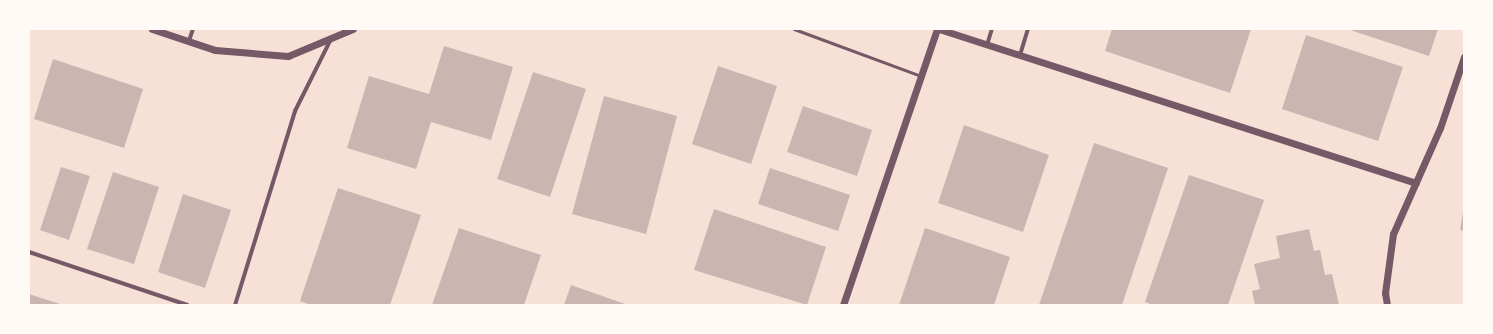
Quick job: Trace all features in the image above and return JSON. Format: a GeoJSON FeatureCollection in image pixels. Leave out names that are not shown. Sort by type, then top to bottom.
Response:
{"type":"FeatureCollection","features":[{"type":"Feature","properties":{"kind":"street"},"geometry":{"type":"LineString","coordinates":[[152,29],[215,50],[288,56],[353,29]]}},
{"type":"Feature","properties":{"kind":"street"},"geometry":{"type":"LineString","coordinates":[[189,41],[193,29]]}},
{"type":"Feature","properties":{"kind":"street"},"geometry":{"type":"LineString","coordinates":[[843,305],[938,29],[1416,183]]}},
{"type":"Feature","properties":{"kind":"street"},"geometry":{"type":"LineString","coordinates":[[987,45],[992,29]]}},
{"type":"Feature","properties":{"kind":"street"},"geometry":{"type":"LineString","coordinates":[[1020,55],[1028,29]]}},
{"type":"Feature","properties":{"kind":"street"},"geometry":{"type":"LineString","coordinates":[[235,305],[295,112],[332,38]]}},
{"type":"Feature","properties":{"kind":"street"},"geometry":{"type":"LineString","coordinates":[[1387,305],[1384,293],[1393,234],[1440,128],[1464,56]]}},
{"type":"Feature","properties":{"kind":"street"},"geometry":{"type":"LineString","coordinates":[[29,252],[187,305]]}},
{"type":"Feature","properties":{"kind":"lane"},"geometry":{"type":"LineString","coordinates":[[794,29],[921,76]]}},
{"type":"Feature","properties":{"kind":"building"},"geometry":{"type":"Polygon","coordinates":[[[1112,29],[1251,29],[1230,93],[1105,51],[1112,29]]]}},
{"type":"Feature","properties":{"kind":"building"},"geometry":{"type":"Polygon","coordinates":[[[1347,29],[1438,29],[1429,56],[1347,29]]]}},
{"type":"Feature","properties":{"kind":"building"},"geometry":{"type":"Polygon","coordinates":[[[1306,35],[1403,67],[1378,141],[1282,109],[1306,35]]]}},
{"type":"Feature","properties":{"kind":"building"},"geometry":{"type":"Polygon","coordinates":[[[444,46],[513,67],[491,140],[431,122],[416,169],[347,148],[369,76],[429,94],[444,46]]]}},
{"type":"Feature","properties":{"kind":"building"},"geometry":{"type":"Polygon","coordinates":[[[53,59],[143,89],[124,148],[34,119],[53,59]]]}},
{"type":"Feature","properties":{"kind":"building"},"geometry":{"type":"Polygon","coordinates":[[[718,66],[777,86],[751,164],[692,144],[718,66]]]}},
{"type":"Feature","properties":{"kind":"building"},"geometry":{"type":"Polygon","coordinates":[[[533,72],[586,89],[550,197],[497,179],[533,72]]]}},
{"type":"Feature","properties":{"kind":"building"},"geometry":{"type":"Polygon","coordinates":[[[604,96],[677,116],[646,234],[572,214],[604,96]]]}},
{"type":"Feature","properties":{"kind":"building"},"geometry":{"type":"Polygon","coordinates":[[[803,106],[872,130],[857,176],[787,152],[803,106]]]}},
{"type":"Feature","properties":{"kind":"building"},"geometry":{"type":"Polygon","coordinates":[[[964,125],[1049,155],[1023,232],[938,203],[964,125]]]}},
{"type":"Feature","properties":{"kind":"building"},"geometry":{"type":"Polygon","coordinates":[[[1094,143],[1168,168],[1122,305],[1039,305],[1094,143]]]}},
{"type":"Feature","properties":{"kind":"building"},"geometry":{"type":"Polygon","coordinates":[[[61,167],[90,176],[69,240],[40,230],[61,167]]]}},
{"type":"Feature","properties":{"kind":"building"},"geometry":{"type":"Polygon","coordinates":[[[770,168],[850,195],[838,231],[758,204],[770,168]]]}},
{"type":"Feature","properties":{"kind":"building"},"geometry":{"type":"Polygon","coordinates":[[[113,172],[159,187],[134,264],[87,249],[113,172]]]}},
{"type":"Feature","properties":{"kind":"building"},"geometry":{"type":"Polygon","coordinates":[[[1189,175],[1264,200],[1228,305],[1153,305],[1145,302],[1189,175]]]}},
{"type":"Feature","properties":{"kind":"building"},"geometry":{"type":"Polygon","coordinates":[[[338,188],[421,215],[390,305],[311,305],[300,301],[338,188]]]}},
{"type":"Feature","properties":{"kind":"building"},"geometry":{"type":"Polygon","coordinates":[[[183,194],[231,210],[205,288],[158,272],[183,194]]]}},
{"type":"Feature","properties":{"kind":"building"},"geometry":{"type":"Polygon","coordinates":[[[714,209],[826,247],[807,305],[694,270],[714,209]]]}},
{"type":"Feature","properties":{"kind":"building"},"geometry":{"type":"Polygon","coordinates":[[[1464,212],[1464,231],[1460,230],[1464,212]]]}},
{"type":"Feature","properties":{"kind":"building"},"geometry":{"type":"Polygon","coordinates":[[[459,228],[541,255],[524,305],[432,305],[459,228]]]}},
{"type":"Feature","properties":{"kind":"building"},"geometry":{"type":"Polygon","coordinates":[[[925,228],[1010,257],[994,305],[899,305],[925,228]]]}},
{"type":"Feature","properties":{"kind":"building"},"geometry":{"type":"Polygon","coordinates":[[[1309,229],[1314,251],[1320,250],[1325,275],[1332,274],[1339,305],[1255,305],[1252,291],[1260,289],[1254,264],[1280,258],[1276,236],[1309,229]]]}},
{"type":"Feature","properties":{"kind":"building"},"geometry":{"type":"Polygon","coordinates":[[[571,285],[628,305],[564,305],[571,285]]]}},
{"type":"Feature","properties":{"kind":"building"},"geometry":{"type":"Polygon","coordinates":[[[29,294],[63,305],[29,305],[29,294]]]}}]}
